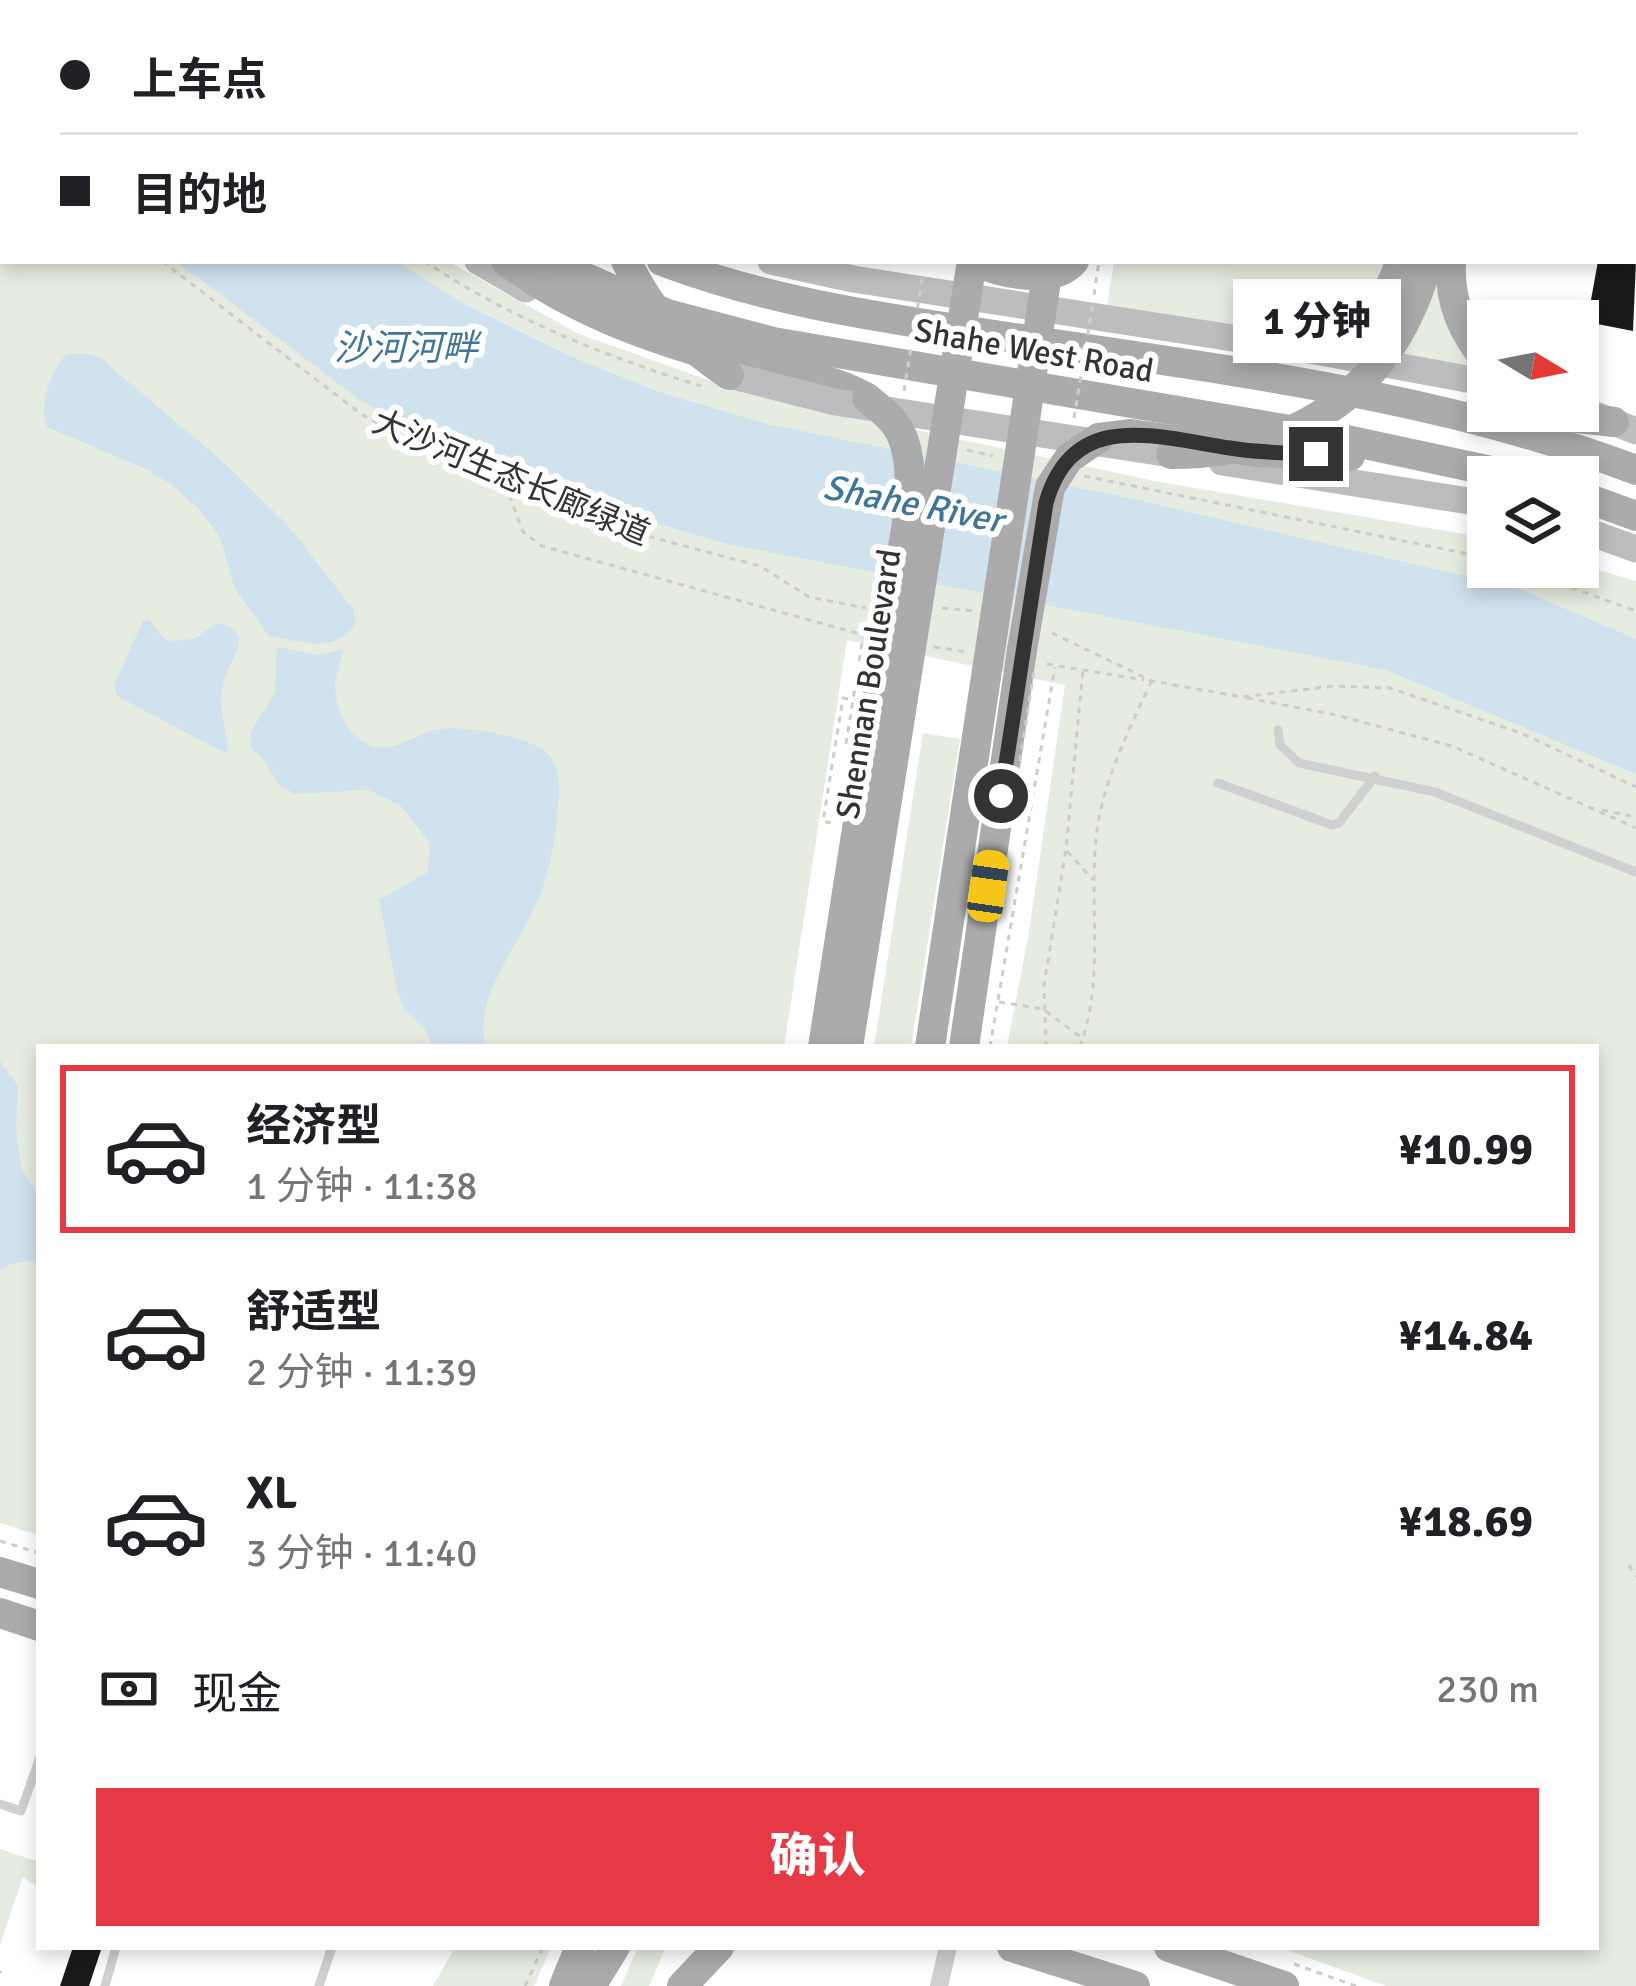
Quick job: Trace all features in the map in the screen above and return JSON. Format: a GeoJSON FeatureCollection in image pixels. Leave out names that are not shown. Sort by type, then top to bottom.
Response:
{"type":"FeatureCollection","features":[{"type":"Feature","properties":{"kind":"main road"},"geometry":{"type":"LineString","coordinates":[[483,264],[573,313],[668,354],[835,402],[1467,501]]}},
{"type":"Feature","properties":{"kind":"main road"},"geometry":{"type":"LineString","coordinates":[[511,264],[560,296],[619,324],[725,359],[835,382],[867,398],[898,427],[908,453],[909,490],[885,615],[823,1044]]}},
{"type":"Feature","properties":{"kind":"main road","name":"Shahe West Road"},"geometry":{"type":"LineString","coordinates":[[555,264],[667,314],[773,342],[1467,463]]}},
{"type":"Feature","properties":{"kind":"main road"},"geometry":{"type":"LineString","coordinates":[[628,264],[645,298],[679,340],[729,375]]}},
{"type":"Feature","properties":{"kind":"main road","name":"Shahe West Road"},"geometry":{"type":"LineString","coordinates":[[671,264],[828,309],[1379,397],[1549,440],[1636,470]]}},
{"type":"Feature","properties":{"kind":"main road"},"geometry":{"type":"LineString","coordinates":[[785,264],[1467,379]]}},
{"type":"Feature","properties":{"kind":"main road"},"geometry":{"type":"LineString","coordinates":[[972,264],[1043,275],[1071,264]]}},
{"type":"Feature","properties":{"kind":"main road","name":"Shennan Boulevard"},"geometry":{"type":"LineString","coordinates":[[848,1044],[972,264]]}},
{"type":"Feature","properties":{"kind":"main road"},"geometry":{"type":"LineString","coordinates":[[1298,348],[1342,336],[1374,312],[1387,295],[1399,264]]}},
{"type":"Feature","properties":{"kind":"main road"},"geometry":{"type":"LineString","coordinates":[[1171,454],[1264,442],[1304,426],[1339,404],[1370,374],[1399,334],[1427,264]]}},
{"type":"Feature","properties":{"kind":"main road"},"geometry":{"type":"LineString","coordinates":[[1450,264],[1451,293],[1467,330]]}},
{"type":"Feature","properties":{"kind":"main road"},"geometry":{"type":"LineString","coordinates":[[930,1044],[1048,271]]}},
{"type":"Feature","properties":{"kind":"main road"},"geometry":{"type":"LineString","coordinates":[[1379,397],[1467,406]]}},
{"type":"Feature","properties":{"kind":"main road"},"geometry":{"type":"LineString","coordinates":[[964,1044],[1050,487],[1069,458],[1099,438],[1131,434],[1256,452],[1459,461]]}},
{"type":"Feature","properties":{"kind":"main road"},"geometry":{"type":"LineString","coordinates":[[1599,503],[1636,516]]}},
{"type":"Feature","properties":{"kind":"main road"},"geometry":{"type":"LineString","coordinates":[[1599,536],[1636,549]]}},
{"type":"Feature","properties":{"kind":"main road"},"geometry":{"type":"LineString","coordinates":[[0,1572],[36,1584]]}},
{"type":"Feature","properties":{"kind":"main road"},"geometry":{"type":"LineString","coordinates":[[0,1613],[36,1625]]}},
{"type":"Feature","properties":{"kind":"main road"},"geometry":{"type":"LineString","coordinates":[[564,1986],[579,1950]]}},
{"type":"Feature","properties":{"kind":"main road"},"geometry":{"type":"LineString","coordinates":[[590,1986],[614,1950]]}},
{"type":"Feature","properties":{"kind":"main road"},"geometry":{"type":"LineString","coordinates":[[680,1986],[694,1950]]}},
{"type":"Feature","properties":{"kind":"main road"},"geometry":{"type":"LineString","coordinates":[[680,1986],[716,1950]]}},
{"type":"Feature","properties":{"kind":"main road"},"geometry":{"type":"LineString","coordinates":[[1022,1950],[1136,1986]]}},
{"type":"Feature","properties":{"kind":"main road"},"geometry":{"type":"LineString","coordinates":[[1182,1950],[1287,1974]]}},
{"type":"Feature","properties":{"kind":"street"},"geometry":{"type":"LineString","coordinates":[[939,1986],[947,1950]]}},
{"type":"Feature","properties":{"kind":"lane"},"geometry":{"type":"LineString","coordinates":[[1278,730],[1280,745],[1299,763],[1435,791],[1636,872]]}},
{"type":"Feature","properties":{"kind":"lane"},"geometry":{"type":"LineString","coordinates":[[1218,783],[1332,826],[1339,824],[1375,776]]}},
{"type":"Feature","properties":{"kind":"lane"},"geometry":{"type":"LineString","coordinates":[[0,1804],[21,1810],[36,1768]]}},
{"type":"Feature","properties":{"kind":"lane"},"geometry":{"type":"LineString","coordinates":[[105,1986],[115,1950]]}},
{"type":"Feature","properties":{"kind":"lane"},"geometry":{"type":"LineString","coordinates":[[320,1986],[331,1950]]}},
{"type":"Feature","properties":{"kind":"path","name":"大沙河生态长廊绿道"},"geometry":{"type":"LineString","coordinates":[[166,264],[379,426],[504,483],[637,535],[760,566],[825,602],[885,615]]}},
{"type":"Feature","properties":{"kind":"path"},"geometry":{"type":"LineString","coordinates":[[1093,302],[1099,264]]}},
{"type":"Feature","properties":{"kind":"path"},"geometry":{"type":"LineString","coordinates":[[504,483],[523,532],[542,546],[869,637],[859,700],[843,698],[823,821],[833,823]]}},
{"type":"Feature","properties":{"kind":"path"},"geometry":{"type":"LineString","coordinates":[[1573,588],[1636,611]]}},
{"type":"Feature","properties":{"kind":"path"},"geometry":{"type":"LineString","coordinates":[[942,608],[986,612]]}},
{"type":"Feature","properties":{"kind":"path"},"geometry":{"type":"LineString","coordinates":[[931,646],[976,653]]}},
{"type":"Feature","properties":{"kind":"path"},"geometry":{"type":"LineString","coordinates":[[1028,646],[1055,665],[1336,715],[1436,740],[1636,829]]}},
{"type":"Feature","properties":{"kind":"path"},"geometry":{"type":"LineString","coordinates":[[1028,646],[1152,681]]}},
{"type":"Feature","properties":{"kind":"path"},"geometry":{"type":"LineString","coordinates":[[991,1044],[1055,665]]}},
{"type":"Feature","properties":{"kind":"path"},"geometry":{"type":"LineString","coordinates":[[1046,1044],[1042,1009],[1066,849],[1083,670]]}},
{"type":"Feature","properties":{"kind":"path"},"geometry":{"type":"LineString","coordinates":[[1081,1044],[1095,973],[1095,852],[1106,788],[1152,681]]}},
{"type":"Feature","properties":{"kind":"path"},"geometry":{"type":"LineString","coordinates":[[1242,698],[1334,686],[1390,688],[1468,712],[1636,787]]}},
{"type":"Feature","properties":{"kind":"path"},"geometry":{"type":"LineString","coordinates":[[1592,808],[1636,817]]}},
{"type":"Feature","properties":{"kind":"path"},"geometry":{"type":"LineString","coordinates":[[1066,849],[1095,883]]}},
{"type":"Feature","properties":{"kind":"path"},"geometry":{"type":"LineString","coordinates":[[998,1002],[1042,1009],[1083,1039]]}},
{"type":"Feature","properties":{"kind":"path"},"geometry":{"type":"LineString","coordinates":[[0,1540],[36,1552]]}},
{"type":"Feature","properties":{"kind":"path"},"geometry":{"type":"LineString","coordinates":[[1629,1564],[1636,1577]]}},
{"type":"Feature","properties":{"kind":"path"},"geometry":{"type":"LineString","coordinates":[[525,1986],[542,1950]]}},
{"type":"Feature","properties":{"kind":"path"},"geometry":{"type":"LineString","coordinates":[[1287,1974],[1356,1986]]}},
{"type":"Feature","properties":{"kind":"shaded area"},"geometry":{"type":"Polygon","coordinates":[[[0,264],[452,264],[579,334],[745,393],[1154,481],[1467,534],[1467,588],[1599,588],[1599,570],[1636,581],[1636,1986],[1386,1986],[1287,1950],[1599,1950],[1599,1044],[1008,1044],[1065,685],[847,640],[784,1044],[36,1044],[36,1534],[0,1523],[0,264]]]}},
{"type":"Feature","properties":{"kind":"shaded area"},"geometry":{"type":"Polygon","coordinates":[[[1114,264],[1384,264],[1371,296],[1354,312],[1305,335],[1270,335],[1107,307],[1114,264]]]}},
{"type":"Feature","properties":{"kind":"shaded area"},"geometry":{"type":"Polygon","coordinates":[[[1432,264],[1467,338],[1467,369],[1354,348],[1432,264]]]}},
{"type":"Feature","properties":{"kind":"shaded area"},"geometry":{"type":"Polygon","coordinates":[[[923,733],[960,739],[911,1044],[874,1044],[923,733]]]}},
{"type":"Feature","properties":{"kind":"shaded area"},"geometry":{"type":"Polygon","coordinates":[[[0,1849],[36,1861],[36,1886],[23,1877],[0,1945],[0,1849]]]}},
{"type":"Feature","properties":{"kind":"shaded area"},"geometry":{"type":"Polygon","coordinates":[[[453,1950],[550,1950],[534,1986],[433,1986],[453,1950]]]}},
{"type":"Feature","properties":{"kind":"shaded area"},"geometry":{"type":"Polygon","coordinates":[[[637,1950],[665,1950],[649,1986],[621,1986],[637,1950]]]}},
{"type":"Feature","properties":{"kind":"water","name":"沙河河畔"},"geometry":{"type":"Polygon","coordinates":[[[180,264],[400,264],[468,306],[574,358],[659,392],[763,423],[1129,498],[1467,576],[1467,588],[1517,588],[1636,639],[1636,774],[1386,670],[727,544],[612,510],[416,432],[360,400],[180,264]]]}},
{"type":"Feature","properties":{"kind":"water"},"geometry":{"type":"Polygon","coordinates":[[[67,354],[100,358],[222,461],[286,523],[353,609],[356,623],[348,633],[317,643],[269,636],[235,589],[220,537],[201,511],[146,469],[47,427],[45,398],[56,369],[67,354]]]}},
{"type":"Feature","properties":{"kind":"water"},"geometry":{"type":"Polygon","coordinates":[[[149,620],[166,641],[195,639],[216,623],[229,626],[239,636],[222,693],[225,753],[117,696],[114,685],[143,621],[149,620]]]}},
{"type":"Feature","properties":{"kind":"water"},"geometry":{"type":"Polygon","coordinates":[[[277,647],[318,655],[343,649],[335,685],[339,708],[349,729],[366,744],[388,747],[433,731],[464,729],[527,742],[547,753],[555,765],[559,791],[550,862],[532,913],[492,989],[483,1028],[486,1044],[431,1044],[424,1027],[404,1009],[398,993],[379,900],[428,872],[430,843],[400,805],[368,790],[295,794],[277,783],[251,747],[251,732],[275,692],[277,647]]]}},
{"type":"Feature","properties":{"kind":"water"},"geometry":{"type":"Polygon","coordinates":[[[0,1061],[18,1086],[16,1130],[21,1168],[36,1191],[36,1260],[0,1270],[0,1061]]]}},
{"type":"Feature","properties":{"kind":"building"},"geometry":{"type":"Polygon","coordinates":[[[1597,264],[1636,264],[1633,331],[1599,324],[1599,300],[1591,300],[1597,264]]]}},
{"type":"Feature","properties":{"kind":"building"},"geometry":{"type":"Polygon","coordinates":[[[72,1950],[101,1950],[89,1986],[60,1986],[72,1950]]]}},
{"type":"Feature","properties":{"kind":"route"},"geometry":{"type":"LineString","coordinates":[[1001,796],[1046,503],[1050,487],[1069,458],[1099,438],[1131,434],[1256,452],[1316,454]]}},
{"type":"Feature","properties":{"kind":"water label","name":"Shahe River"},"geometry":{"type":"Point","coordinates":[913,504]}}]}
